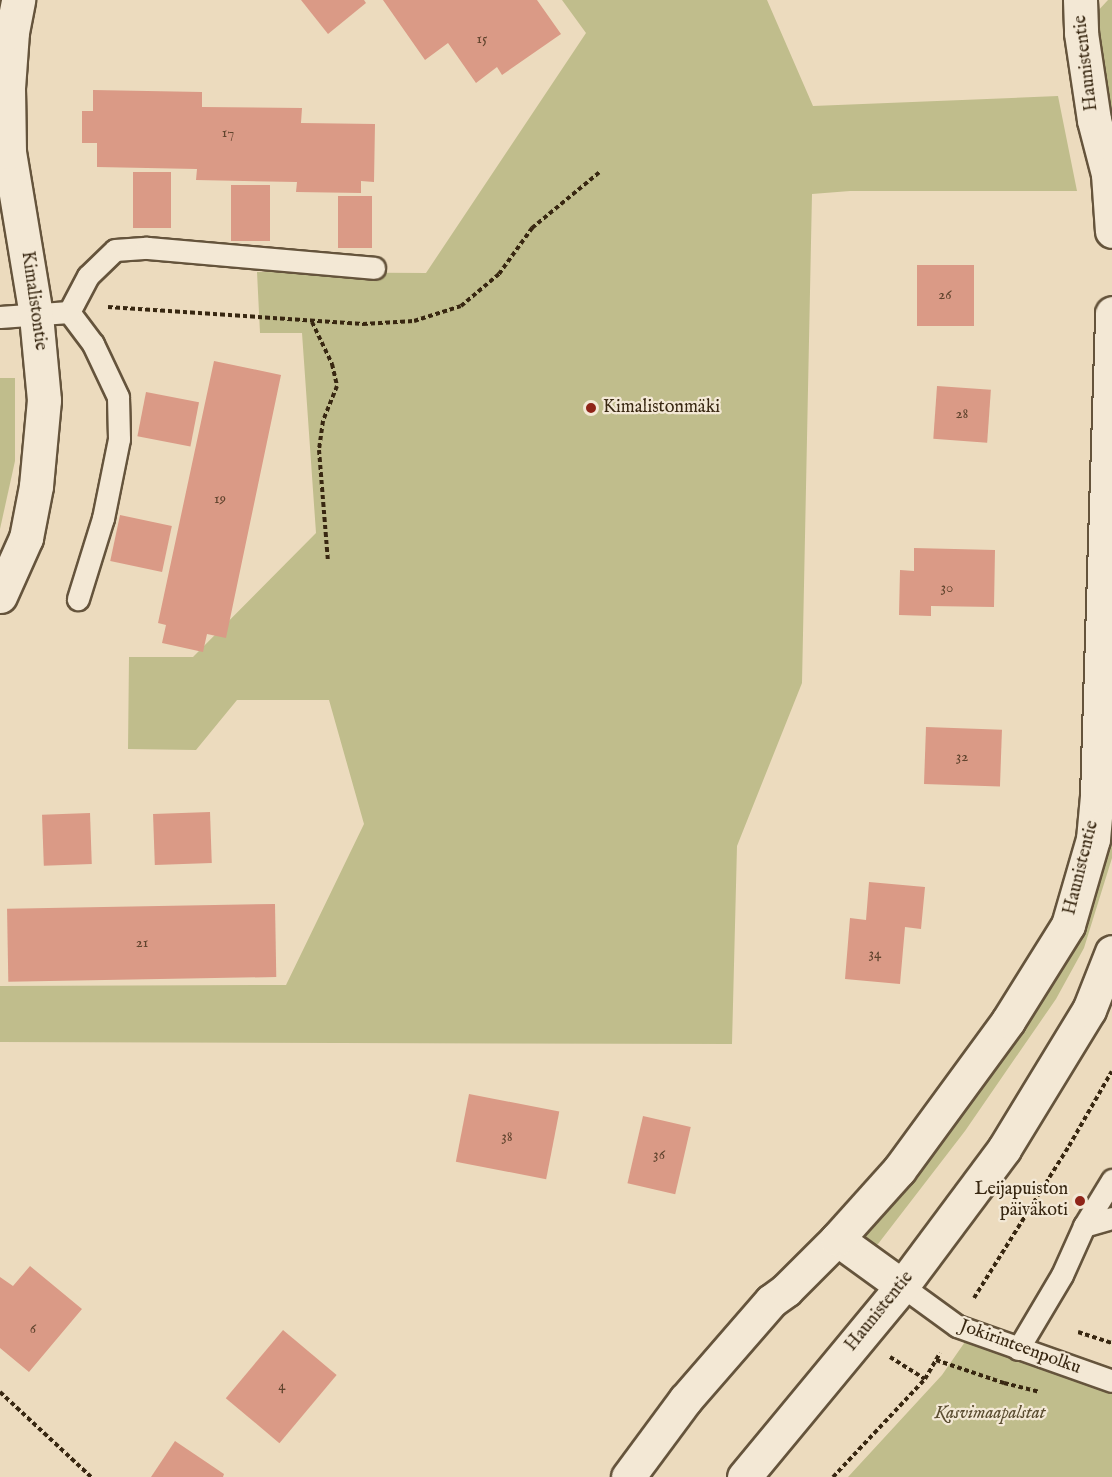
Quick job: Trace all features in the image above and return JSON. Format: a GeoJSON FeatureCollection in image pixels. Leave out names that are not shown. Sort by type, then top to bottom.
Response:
{"type":"FeatureCollection","features":[{"type":"Feature","properties":{"kind":"street","name":"Kimalistontie"},"geometry":{"type":"LineString","coordinates":[[0,596],[26,538],[36,486],[44,400],[36,315],[9,152],[8,88],[12,32],[18,0]]}},
{"type":"Feature","properties":{"kind":"street","name":"Haunistentie"},"geometry":{"type":"LineString","coordinates":[[1080,0],[1081,33],[1094,120],[1108,174],[1112,231]]}},
{"type":"Feature","properties":{"kind":"street","name":"Haunistentie"},"geometry":{"type":"LineString","coordinates":[[628,1477],[685,1400],[771,1301],[786,1290],[837,1239],[899,1170],[1008,1022],[1068,925],[1093,839],[1097,796],[1112,313]]}},
{"type":"Feature","properties":{"kind":"street","name":"Haunistentie"},"geometry":{"type":"LineString","coordinates":[[744,1477],[902,1286],[1004,1149],[1089,1010],[1112,952]]}},
{"type":"Feature","properties":{"kind":"street"},"geometry":{"type":"LineString","coordinates":[[837,1239],[902,1286]]}},
{"type":"Feature","properties":{"kind":"lane"},"geometry":{"type":"LineString","coordinates":[[69,312],[88,276],[115,250],[147,248],[374,268]]}},
{"type":"Feature","properties":{"kind":"lane"},"geometry":{"type":"LineString","coordinates":[[0,317],[69,312]]}},
{"type":"Feature","properties":{"kind":"lane"},"geometry":{"type":"LineString","coordinates":[[69,312],[93,344],[118,397],[118,440],[103,518],[78,599]]}},
{"type":"Feature","properties":{"kind":"lane"},"geometry":{"type":"LineString","coordinates":[[1018,1349],[1062,1275],[1084,1226],[1112,1180]]}},
{"type":"Feature","properties":{"kind":"lane"},"geometry":{"type":"LineString","coordinates":[[1084,1226],[1112,1218]]}},
{"type":"Feature","properties":{"kind":"lane","name":"Jokirinteenpolku"},"geometry":{"type":"LineString","coordinates":[[902,1286],[957,1326],[1112,1381]]}},
{"type":"Feature","properties":{"kind":"path"},"geometry":{"type":"LineString","coordinates":[[312,321],[332,364],[337,386],[323,421],[319,450],[328,562]]}},
{"type":"Feature","properties":{"kind":"path"},"geometry":{"type":"LineString","coordinates":[[833,1477],[925,1379],[1070,1146],[1112,1071]]}},
{"type":"Feature","properties":{"kind":"path"},"geometry":{"type":"LineString","coordinates":[[0,1392],[92,1477]]}},
{"type":"Feature","properties":{"kind":"green space"},"geometry":{"type":"Polygon","coordinates":[[[562,0],[767,0],[813,106],[1058,96],[1077,191],[850,191],[812,194],[802,683],[737,846],[732,1044],[0,1042],[0,986],[286,985],[364,824],[329,700],[237,700],[196,750],[128,749],[129,657],[193,657],[316,533],[302,333],[260,333],[257,272],[426,273],[586,33],[562,0]]]}},
{"type":"Feature","properties":{"kind":"green space"},"geometry":{"type":"Polygon","coordinates":[[[1108,0],[1112,0],[1112,141],[1095,58],[1095,14],[1108,0]]]}},
{"type":"Feature","properties":{"kind":"green space"},"geometry":{"type":"Polygon","coordinates":[[[0,378],[15,378],[15,461],[0,529],[0,378]]]}},
{"type":"Feature","properties":{"kind":"green space"},"geometry":{"type":"Polygon","coordinates":[[[1112,737],[1112,858],[1084,948],[1056,999],[965,1131],[878,1244],[870,1248],[859,1235],[1046,991],[1112,737]]]}},
{"type":"Feature","properties":{"kind":"green space","name":"Kasvimaapalstat"},"geometry":{"type":"Polygon","coordinates":[[[967,1339],[1112,1393],[1112,1477],[848,1477],[942,1375],[967,1339]]]}},
{"type":"Feature","properties":{"kind":"building"},"geometry":{"type":"Polygon","coordinates":[[[301,0],[364,0],[366,3],[328,34],[301,0]]]}},
{"type":"Feature","properties":{"kind":"building"},"geometry":{"type":"Polygon","coordinates":[[[383,0],[537,0],[561,34],[502,75],[497,67],[476,83],[448,43],[425,60],[383,0]]]}},
{"type":"Feature","properties":{"kind":"building"},"geometry":{"type":"Polygon","coordinates":[[[93,90],[202,92],[202,107],[302,108],[301,123],[375,124],[374,182],[361,181],[361,193],[296,192],[297,182],[196,180],[197,169],[97,167],[97,143],[82,143],[82,111],[93,111],[93,90]]]}},
{"type":"Feature","properties":{"kind":"building"},"geometry":{"type":"Polygon","coordinates":[[[133,172],[171,172],[171,228],[133,228],[133,172]]]}},
{"type":"Feature","properties":{"kind":"building"},"geometry":{"type":"Polygon","coordinates":[[[231,185],[270,185],[270,241],[231,241],[231,185]]]}},
{"type":"Feature","properties":{"kind":"building"},"geometry":{"type":"Polygon","coordinates":[[[338,196],[372,196],[372,248],[338,248],[338,196]]]}},
{"type":"Feature","properties":{"kind":"building"},"geometry":{"type":"Polygon","coordinates":[[[917,265],[974,265],[974,326],[917,326],[917,265]]]}},
{"type":"Feature","properties":{"kind":"building"},"geometry":{"type":"Polygon","coordinates":[[[214,361],[281,375],[226,638],[207,634],[203,652],[162,643],[166,625],[158,623],[214,361]]]}},
{"type":"Feature","properties":{"kind":"building"},"geometry":{"type":"Polygon","coordinates":[[[937,386],[991,390],[987,443],[933,439],[937,386]]]}},
{"type":"Feature","properties":{"kind":"building"},"geometry":{"type":"Polygon","coordinates":[[[146,392],[199,402],[190,446],[137,436],[146,392]]]}},
{"type":"Feature","properties":{"kind":"building"},"geometry":{"type":"Polygon","coordinates":[[[120,515],[172,526],[162,572],[110,561],[120,515]]]}},
{"type":"Feature","properties":{"kind":"building"},"geometry":{"type":"Polygon","coordinates":[[[914,548],[995,550],[994,607],[931,606],[931,616],[899,615],[900,570],[914,571],[914,548]]]}},
{"type":"Feature","properties":{"kind":"building"},"geometry":{"type":"Polygon","coordinates":[[[926,727],[1002,730],[1000,787],[924,784],[926,727]]]}},
{"type":"Feature","properties":{"kind":"building"},"geometry":{"type":"Polygon","coordinates":[[[210,812],[212,863],[155,865],[153,814],[210,812]]]}},
{"type":"Feature","properties":{"kind":"building"},"geometry":{"type":"Polygon","coordinates":[[[90,813],[92,864],[44,866],[42,815],[90,813]]]}},
{"type":"Feature","properties":{"kind":"building"},"geometry":{"type":"Polygon","coordinates":[[[869,882],[925,887],[921,929],[905,927],[900,984],[845,979],[850,918],[866,920],[869,882]]]}},
{"type":"Feature","properties":{"kind":"building"},"geometry":{"type":"Polygon","coordinates":[[[275,904],[276,977],[8,982],[7,909],[275,904]]]}},
{"type":"Feature","properties":{"kind":"building"},"geometry":{"type":"Polygon","coordinates":[[[469,1094],[559,1112],[546,1179],[456,1162],[469,1094]]]}},
{"type":"Feature","properties":{"kind":"building"},"geometry":{"type":"Polygon","coordinates":[[[643,1116],[691,1127],[675,1194],[627,1183],[643,1116]]]}},
{"type":"Feature","properties":{"kind":"building"},"geometry":{"type":"Polygon","coordinates":[[[30,1266],[82,1309],[29,1372],[0,1348],[0,1277],[13,1286],[30,1266]]]}},
{"type":"Feature","properties":{"kind":"building"},"geometry":{"type":"Polygon","coordinates":[[[283,1330],[337,1375],[279,1443],[226,1398],[283,1330]]]}},
{"type":"Feature","properties":{"kind":"building"},"geometry":{"type":"Polygon","coordinates":[[[175,1441],[224,1474],[223,1477],[151,1477],[175,1441]]]}},
{"type":"Feature","properties":{"kind":"place","name":"Kimalistonmäki"},"geometry":{"type":"Point","coordinates":[591,408]}},
{"type":"Feature","properties":{"kind":"place","name":"Leijapuiston päiväkoti"},"geometry":{"type":"Point","coordinates":[1080,1201]}}]}
